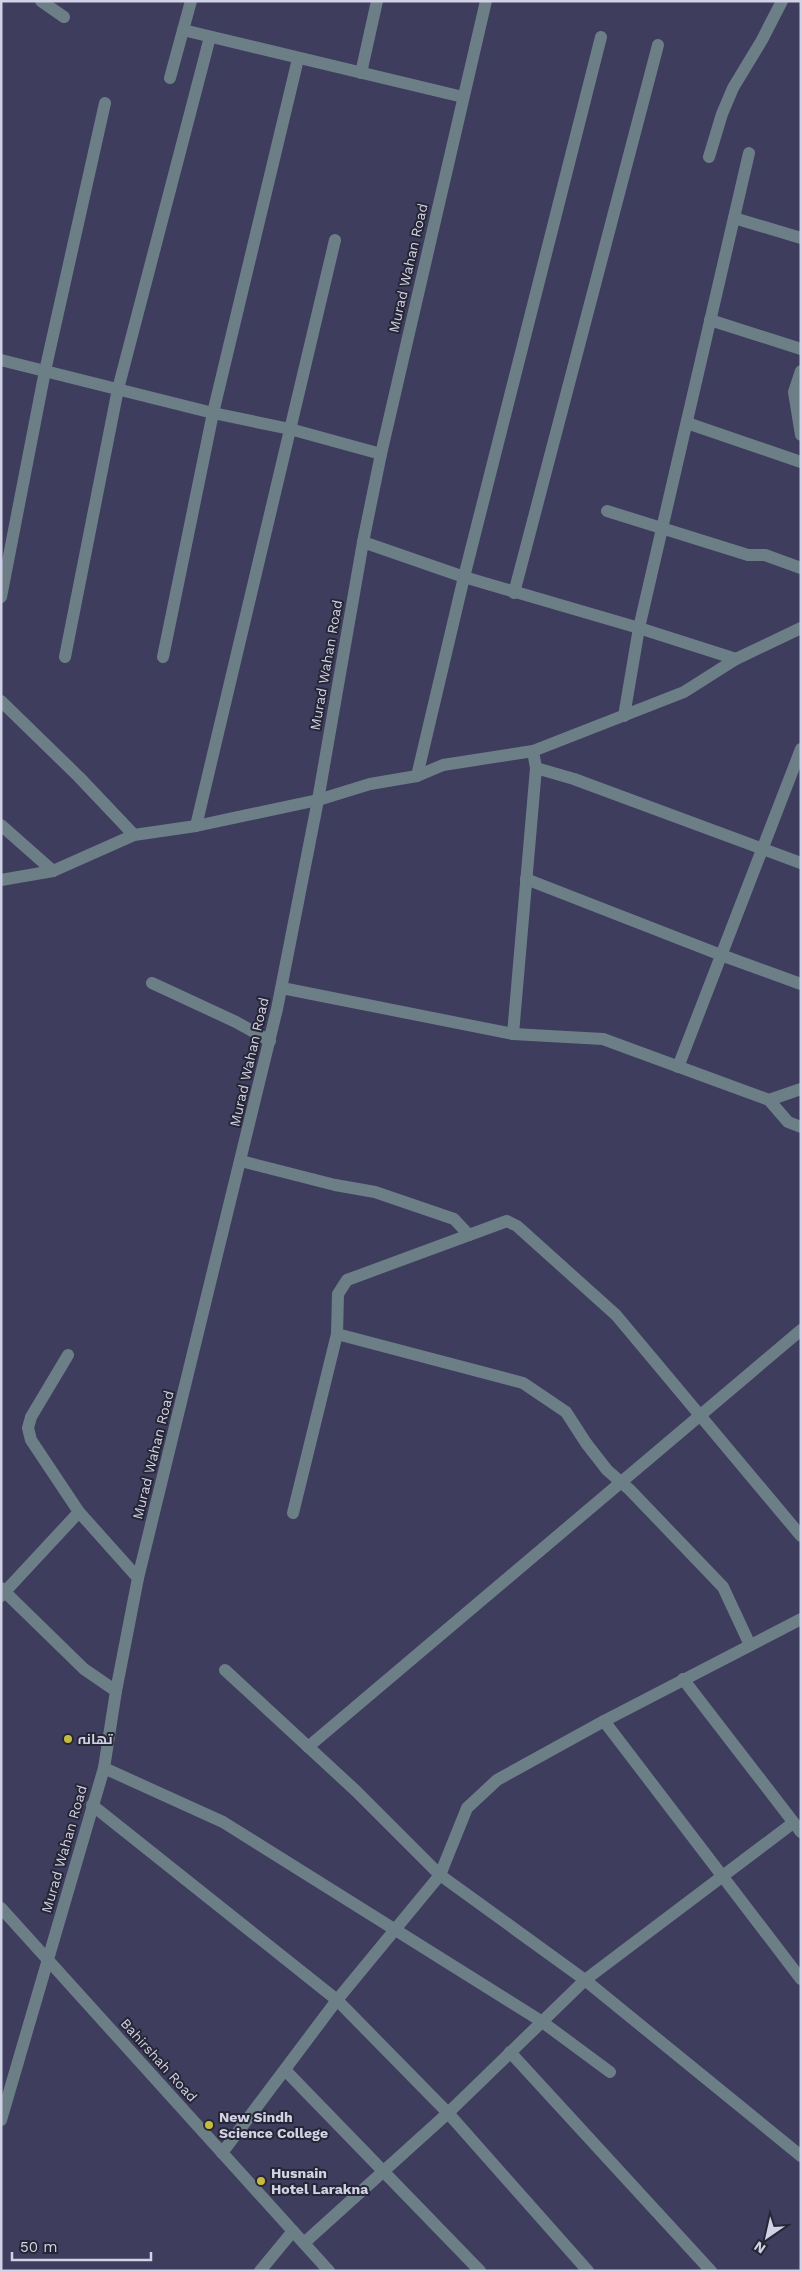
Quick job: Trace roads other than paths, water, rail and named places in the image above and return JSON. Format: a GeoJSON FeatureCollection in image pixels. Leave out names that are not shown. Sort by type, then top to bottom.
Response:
{"type":"FeatureCollection","features":[{"type":"Feature","properties":{"kind":"street"},"geometry":{"type":"LineString","coordinates":[[41,1],[64,17]]}},
{"type":"Feature","properties":{"kind":"street"},"geometry":{"type":"LineString","coordinates":[[170,78],[191,1]]}},
{"type":"Feature","properties":{"kind":"street"},"geometry":{"type":"LineString","coordinates":[[361,73],[378,1]]}},
{"type":"Feature","properties":{"kind":"street","name":"Murad Wahan Road"},"geometry":{"type":"LineString","coordinates":[[1,2120],[104,1768],[116,1691],[138,1578],[282,988],[318,800],[363,542],[381,454],[486,1]]}},
{"type":"Feature","properties":{"kind":"street"},"geometry":{"type":"LineString","coordinates":[[709,157],[722,114],[733,88],[762,40],[782,1]]}},
{"type":"Feature","properties":{"kind":"street"},"geometry":{"type":"LineString","coordinates":[[184,30],[463,97]]}},
{"type":"Feature","properties":{"kind":"street"},"geometry":{"type":"LineString","coordinates":[[65,657],[118,389],[210,37]]}},
{"type":"Feature","properties":{"kind":"street"},"geometry":{"type":"LineString","coordinates":[[417,776],[464,577],[601,37]]}},
{"type":"Feature","properties":{"kind":"street"},"geometry":{"type":"LineString","coordinates":[[514,593],[658,45]]}},
{"type":"Feature","properties":{"kind":"street"},"geometry":{"type":"LineString","coordinates":[[164,657],[213,413],[298,58]]}},
{"type":"Feature","properties":{"kind":"street"},"geometry":{"type":"LineString","coordinates":[[1,597],[45,371],[105,103]]}},
{"type":"Feature","properties":{"kind":"street"},"geometry":{"type":"LineString","coordinates":[[624,716],[639,628],[749,153]]}},
{"type":"Feature","properties":{"kind":"street"},"geometry":{"type":"LineString","coordinates":[[734,218],[801,238]]}},
{"type":"Feature","properties":{"kind":"street"},"geometry":{"type":"LineString","coordinates":[[196,826],[335,240]]}},
{"type":"Feature","properties":{"kind":"street"},"geometry":{"type":"LineString","coordinates":[[710,320],[801,349]]}},
{"type":"Feature","properties":{"kind":"street"},"geometry":{"type":"LineString","coordinates":[[1,360],[213,413],[290,429],[381,454]]}},
{"type":"Feature","properties":{"kind":"street"},"geometry":{"type":"LineString","coordinates":[[801,370],[794,392],[801,435]]}},
{"type":"Feature","properties":{"kind":"street"},"geometry":{"type":"LineString","coordinates":[[686,423],[801,462]]}},
{"type":"Feature","properties":{"kind":"street"},"geometry":{"type":"LineString","coordinates":[[607,511],[748,555],[765,555],[801,568]]}},
{"type":"Feature","properties":{"kind":"street"},"geometry":{"type":"LineString","coordinates":[[363,542],[514,593],[639,628],[736,659]]}},
{"type":"Feature","properties":{"kind":"street"},"geometry":{"type":"LineString","coordinates":[[1,880],[54,871],[134,835],[196,826],[318,800],[370,784],[417,776],[443,765],[533,750],[684,692],[736,659],[801,628]]}},
{"type":"Feature","properties":{"kind":"street"},"geometry":{"type":"LineString","coordinates":[[1,701],[79,777],[134,835]]}},
{"type":"Feature","properties":{"kind":"street"},"geometry":{"type":"LineString","coordinates":[[678,1066],[801,749]]}},
{"type":"Feature","properties":{"kind":"street"},"geometry":{"type":"LineString","coordinates":[[512,1034],[536,768],[533,750]]}},
{"type":"Feature","properties":{"kind":"street"},"geometry":{"type":"LineString","coordinates":[[536,768],[574,779],[801,863]]}},
{"type":"Feature","properties":{"kind":"street"},"geometry":{"type":"LineString","coordinates":[[1,826],[54,871]]}},
{"type":"Feature","properties":{"kind":"street"},"geometry":{"type":"LineString","coordinates":[[526,879],[721,956],[801,984]]}},
{"type":"Feature","properties":{"kind":"street"},"geometry":{"type":"LineString","coordinates":[[152,983],[236,1022],[270,1041]]}},
{"type":"Feature","properties":{"kind":"street"},"geometry":{"type":"LineString","coordinates":[[282,988],[512,1034],[603,1039],[769,1100],[788,1122],[801,1127]]}},
{"type":"Feature","properties":{"kind":"street"},"geometry":{"type":"LineString","coordinates":[[769,1100],[801,1089]]}},
{"type":"Feature","properties":{"kind":"street"},"geometry":{"type":"LineString","coordinates":[[241,1161],[335,1185],[375,1192],[454,1219],[470,1235]]}},
{"type":"Feature","properties":{"kind":"street"},"geometry":{"type":"LineString","coordinates":[[293,1513],[337,1334],[338,1294],[347,1280],[507,1221],[517,1226],[616,1315],[698,1416],[801,1536]]}},
{"type":"Feature","properties":{"kind":"street"},"geometry":{"type":"LineString","coordinates":[[308,1747],[801,1330]]}},
{"type":"Feature","properties":{"kind":"street"},"geometry":{"type":"LineString","coordinates":[[337,1334],[523,1383],[566,1412],[586,1443],[607,1470],[723,1587],[750,1645]]}},
{"type":"Feature","properties":{"kind":"street"},"geometry":{"type":"LineString","coordinates":[[68,1355],[32,1417],[28,1428],[31,1440],[79,1512],[138,1578]]}},
{"type":"Feature","properties":{"kind":"street"},"geometry":{"type":"LineString","coordinates":[[79,1512],[3,1592],[84,1669],[116,1691]]}},
{"type":"Feature","properties":{"kind":"street"},"geometry":{"type":"LineString","coordinates":[[222,2153],[338,2000],[440,1875],[467,1808],[497,1780],[683,1679],[801,1619]]}},
{"type":"Feature","properties":{"kind":"street"},"geometry":{"type":"LineString","coordinates":[[225,1670],[356,1790],[440,1875],[585,1980],[801,2156]]}},
{"type":"Feature","properties":{"kind":"street"},"geometry":{"type":"LineString","coordinates":[[304,2243],[448,2113],[585,1980],[722,1876],[797,1827],[683,1679]]}},
{"type":"Feature","properties":{"kind":"street"},"geometry":{"type":"LineString","coordinates":[[604,1721],[801,1979]]}},
{"type":"Feature","properties":{"kind":"street"},"geometry":{"type":"LineString","coordinates":[[104,1768],[224,1822],[541,2022],[610,2072]]}},
{"type":"Feature","properties":{"kind":"street"},"geometry":{"type":"LineString","coordinates":[[92,1805],[338,2000],[448,2113],[588,2271]]}},
{"type":"Feature","properties":{"kind":"street","name":"Bahirshah Road"},"geometry":{"type":"LineString","coordinates":[[1,1908],[329,2271]]}},
{"type":"Feature","properties":{"kind":"street"},"geometry":{"type":"LineString","coordinates":[[510,2052],[711,2271]]}},
{"type":"Feature","properties":{"kind":"street"},"geometry":{"type":"LineString","coordinates":[[285,2070],[480,2271]]}},
{"type":"Feature","properties":{"kind":"street"},"geometry":{"type":"LineString","coordinates":[[260,2271],[293,2232]]}},
{"type":"Feature","properties":{"kind":"place","name":"تھانہ"},"geometry":{"type":"Point","coordinates":[68,1739]}},
{"type":"Feature","properties":{"kind":"place","name":"New Sindh Science College"},"geometry":{"type":"Point","coordinates":[209,2125]}},
{"type":"Feature","properties":{"kind":"place","name":"Husnain Hotel Larakna"},"geometry":{"type":"Point","coordinates":[261,2181]}}]}
